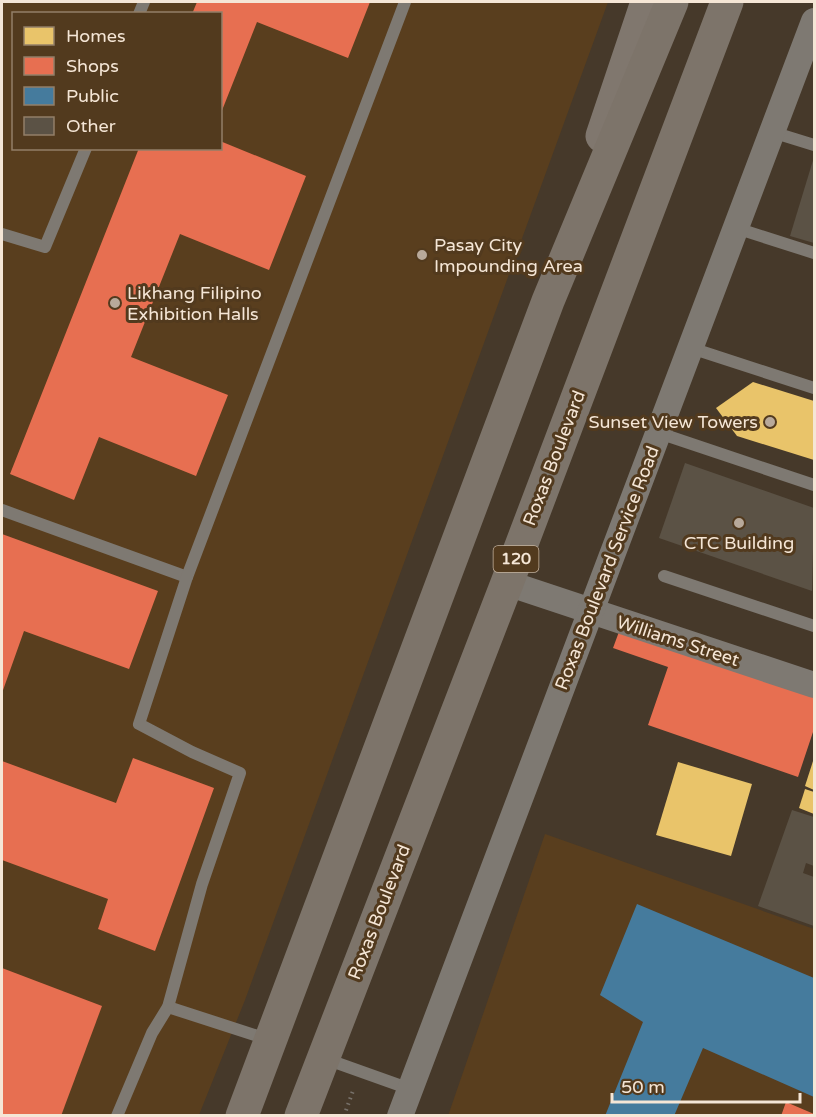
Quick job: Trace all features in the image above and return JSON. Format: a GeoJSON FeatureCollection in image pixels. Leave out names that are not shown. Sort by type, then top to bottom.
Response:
{"type":"FeatureCollection","features":[{"type":"Feature","properties":{"kind":"highway"},"geometry":{"type":"LineString","coordinates":[[242,1116],[548,301],[672,2]]}},
{"type":"Feature","properties":{"kind":"highway","name":"Roxas Boulevard"},"geometry":{"type":"LineString","coordinates":[[301,1116],[507,583],[727,2]]}},
{"type":"Feature","properties":{"kind":"main road"},"geometry":{"type":"LineString","coordinates":[[548,301],[646,2]]}},
{"type":"Feature","properties":{"kind":"street","name":"Roxas Boulevard Service Road"},"geometry":{"type":"LineString","coordinates":[[400,1116],[814,21]]}},
{"type":"Feature","properties":{"kind":"street","name":"Williams Street"},"geometry":{"type":"LineString","coordinates":[[507,583],[591,613],[814,685]]}},
{"type":"Feature","properties":{"kind":"lane"},"geometry":{"type":"LineString","coordinates":[[117,1116],[152,1032],[168,1007],[202,884],[240,773],[192,752],[139,724],[187,578],[405,2]]}},
{"type":"Feature","properties":{"kind":"lane"},"geometry":{"type":"LineString","coordinates":[[772,132],[814,145]]}},
{"type":"Feature","properties":{"kind":"lane"},"geometry":{"type":"LineString","coordinates":[[2,234],[45,247],[85,150]]}},
{"type":"Feature","properties":{"kind":"lane"},"geometry":{"type":"LineString","coordinates":[[736,228],[814,253]]}},
{"type":"Feature","properties":{"kind":"lane"},"geometry":{"type":"LineString","coordinates":[[691,348],[814,388]]}},
{"type":"Feature","properties":{"kind":"lane"},"geometry":{"type":"LineString","coordinates":[[659,433],[814,485]]}},
{"type":"Feature","properties":{"kind":"lane"},"geometry":{"type":"LineString","coordinates":[[2,510],[187,578]]}},
{"type":"Feature","properties":{"kind":"lane"},"geometry":{"type":"LineString","coordinates":[[664,576],[814,626]]}},
{"type":"Feature","properties":{"kind":"lane"},"geometry":{"type":"LineString","coordinates":[[168,1007],[271,1040]]}},
{"type":"Feature","properties":{"kind":"lane"},"geometry":{"type":"LineString","coordinates":[[322,1058],[410,1089]]}},
{"type":"Feature","properties":{"kind":"path"},"geometry":{"type":"LineString","coordinates":[[344,1116],[361,1071]]}},
{"type":"Feature","properties":{"kind":"shaded area"},"geometry":{"type":"Polygon","coordinates":[[[2,2],[608,2],[245,1000],[199,1115],[2,1115],[2,2]]]}},
{"type":"Feature","properties":{"kind":"shaded area"},"geometry":{"type":"Polygon","coordinates":[[[545,834],[814,929],[814,1115],[448,1116],[545,834]]]}},
{"type":"Feature","properties":{"kind":"building: Homes","name":"Sunset View Towers"},"geometry":{"type":"Polygon","coordinates":[[[753,382],[814,401],[814,460],[737,436],[716,408],[753,382]]]}},
{"type":"Feature","properties":{"kind":"building: Homes"},"geometry":{"type":"Polygon","coordinates":[[[814,758],[814,790],[805,786],[814,758]]]}},
{"type":"Feature","properties":{"kind":"building: Homes"},"geometry":{"type":"Polygon","coordinates":[[[678,762],[752,784],[731,856],[656,835],[678,762]]]}},
{"type":"Feature","properties":{"kind":"building: Homes"},"geometry":{"type":"Polygon","coordinates":[[[805,789],[814,792],[814,814],[799,808],[805,789]]]}},
{"type":"Feature","properties":{"kind":"building: Shops"},"geometry":{"type":"Polygon","coordinates":[[[197,2],[370,2],[348,58],[257,22],[222,110],[222,12],[193,12],[197,2]]]}},
{"type":"Feature","properties":{"kind":"building: Shops","name":"Likhang Filipino Exhibition Halls"},"geometry":{"type":"Polygon","coordinates":[[[222,142],[306,176],[269,270],[180,234],[131,357],[228,395],[196,476],[99,437],[74,500],[10,474],[138,150],[222,150],[222,142]]]}},
{"type":"Feature","properties":{"kind":"building: Shops"},"geometry":{"type":"Polygon","coordinates":[[[2,534],[158,591],[129,669],[24,631],[2,693],[2,534]]]}},
{"type":"Feature","properties":{"kind":"building: Shops"},"geometry":{"type":"Polygon","coordinates":[[[620,629],[814,697],[814,729],[798,777],[648,725],[668,667],[613,648],[620,629]]]}},
{"type":"Feature","properties":{"kind":"building: Shops"},"geometry":{"type":"Polygon","coordinates":[[[133,758],[214,788],[155,951],[98,929],[108,899],[2,860],[2,761],[116,803],[133,758]]]}},
{"type":"Feature","properties":{"kind":"building: Shops"},"geometry":{"type":"Polygon","coordinates":[[[2,968],[102,1006],[61,1116],[2,1116],[2,968]]]}},
{"type":"Feature","properties":{"kind":"building: Shops"},"geometry":{"type":"Polygon","coordinates":[[[786,1102],[814,1114],[814,1116],[781,1116],[786,1102]]]}},
{"type":"Feature","properties":{"kind":"building: Public"},"geometry":{"type":"Polygon","coordinates":[[[637,904],[814,978],[814,1097],[703,1048],[674,1116],[605,1116],[643,1022],[600,995],[637,904]]]}},
{"type":"Feature","properties":{"kind":"building: Other"},"geometry":{"type":"Polygon","coordinates":[[[814,157],[814,243],[790,236],[814,157]]]}},
{"type":"Feature","properties":{"kind":"building: Other","name":"CTC Building"},"geometry":{"type":"Polygon","coordinates":[[[685,463],[814,508],[812,591],[659,538],[685,463]]]}},
{"type":"Feature","properties":{"kind":"building: Other"},"geometry":{"type":"Polygon","coordinates":[[[792,810],[814,817],[814,866],[806,863],[803,873],[814,877],[814,926],[758,906],[792,810]]]}},
{"type":"Feature","properties":{"kind":"place","name":"Pasay City Impounding Area"},"geometry":{"type":"Point","coordinates":[422,255]}},
{"type":"Feature","properties":{"kind":"place","name":"Likhang Filipino Exhibition Halls"},"geometry":{"type":"Point","coordinates":[115,303]}},
{"type":"Feature","properties":{"kind":"place","name":"Sunset View Towers"},"geometry":{"type":"Point","coordinates":[770,422]}},
{"type":"Feature","properties":{"kind":"place","name":"CTC Building"},"geometry":{"type":"Point","coordinates":[739,523]}}]}
